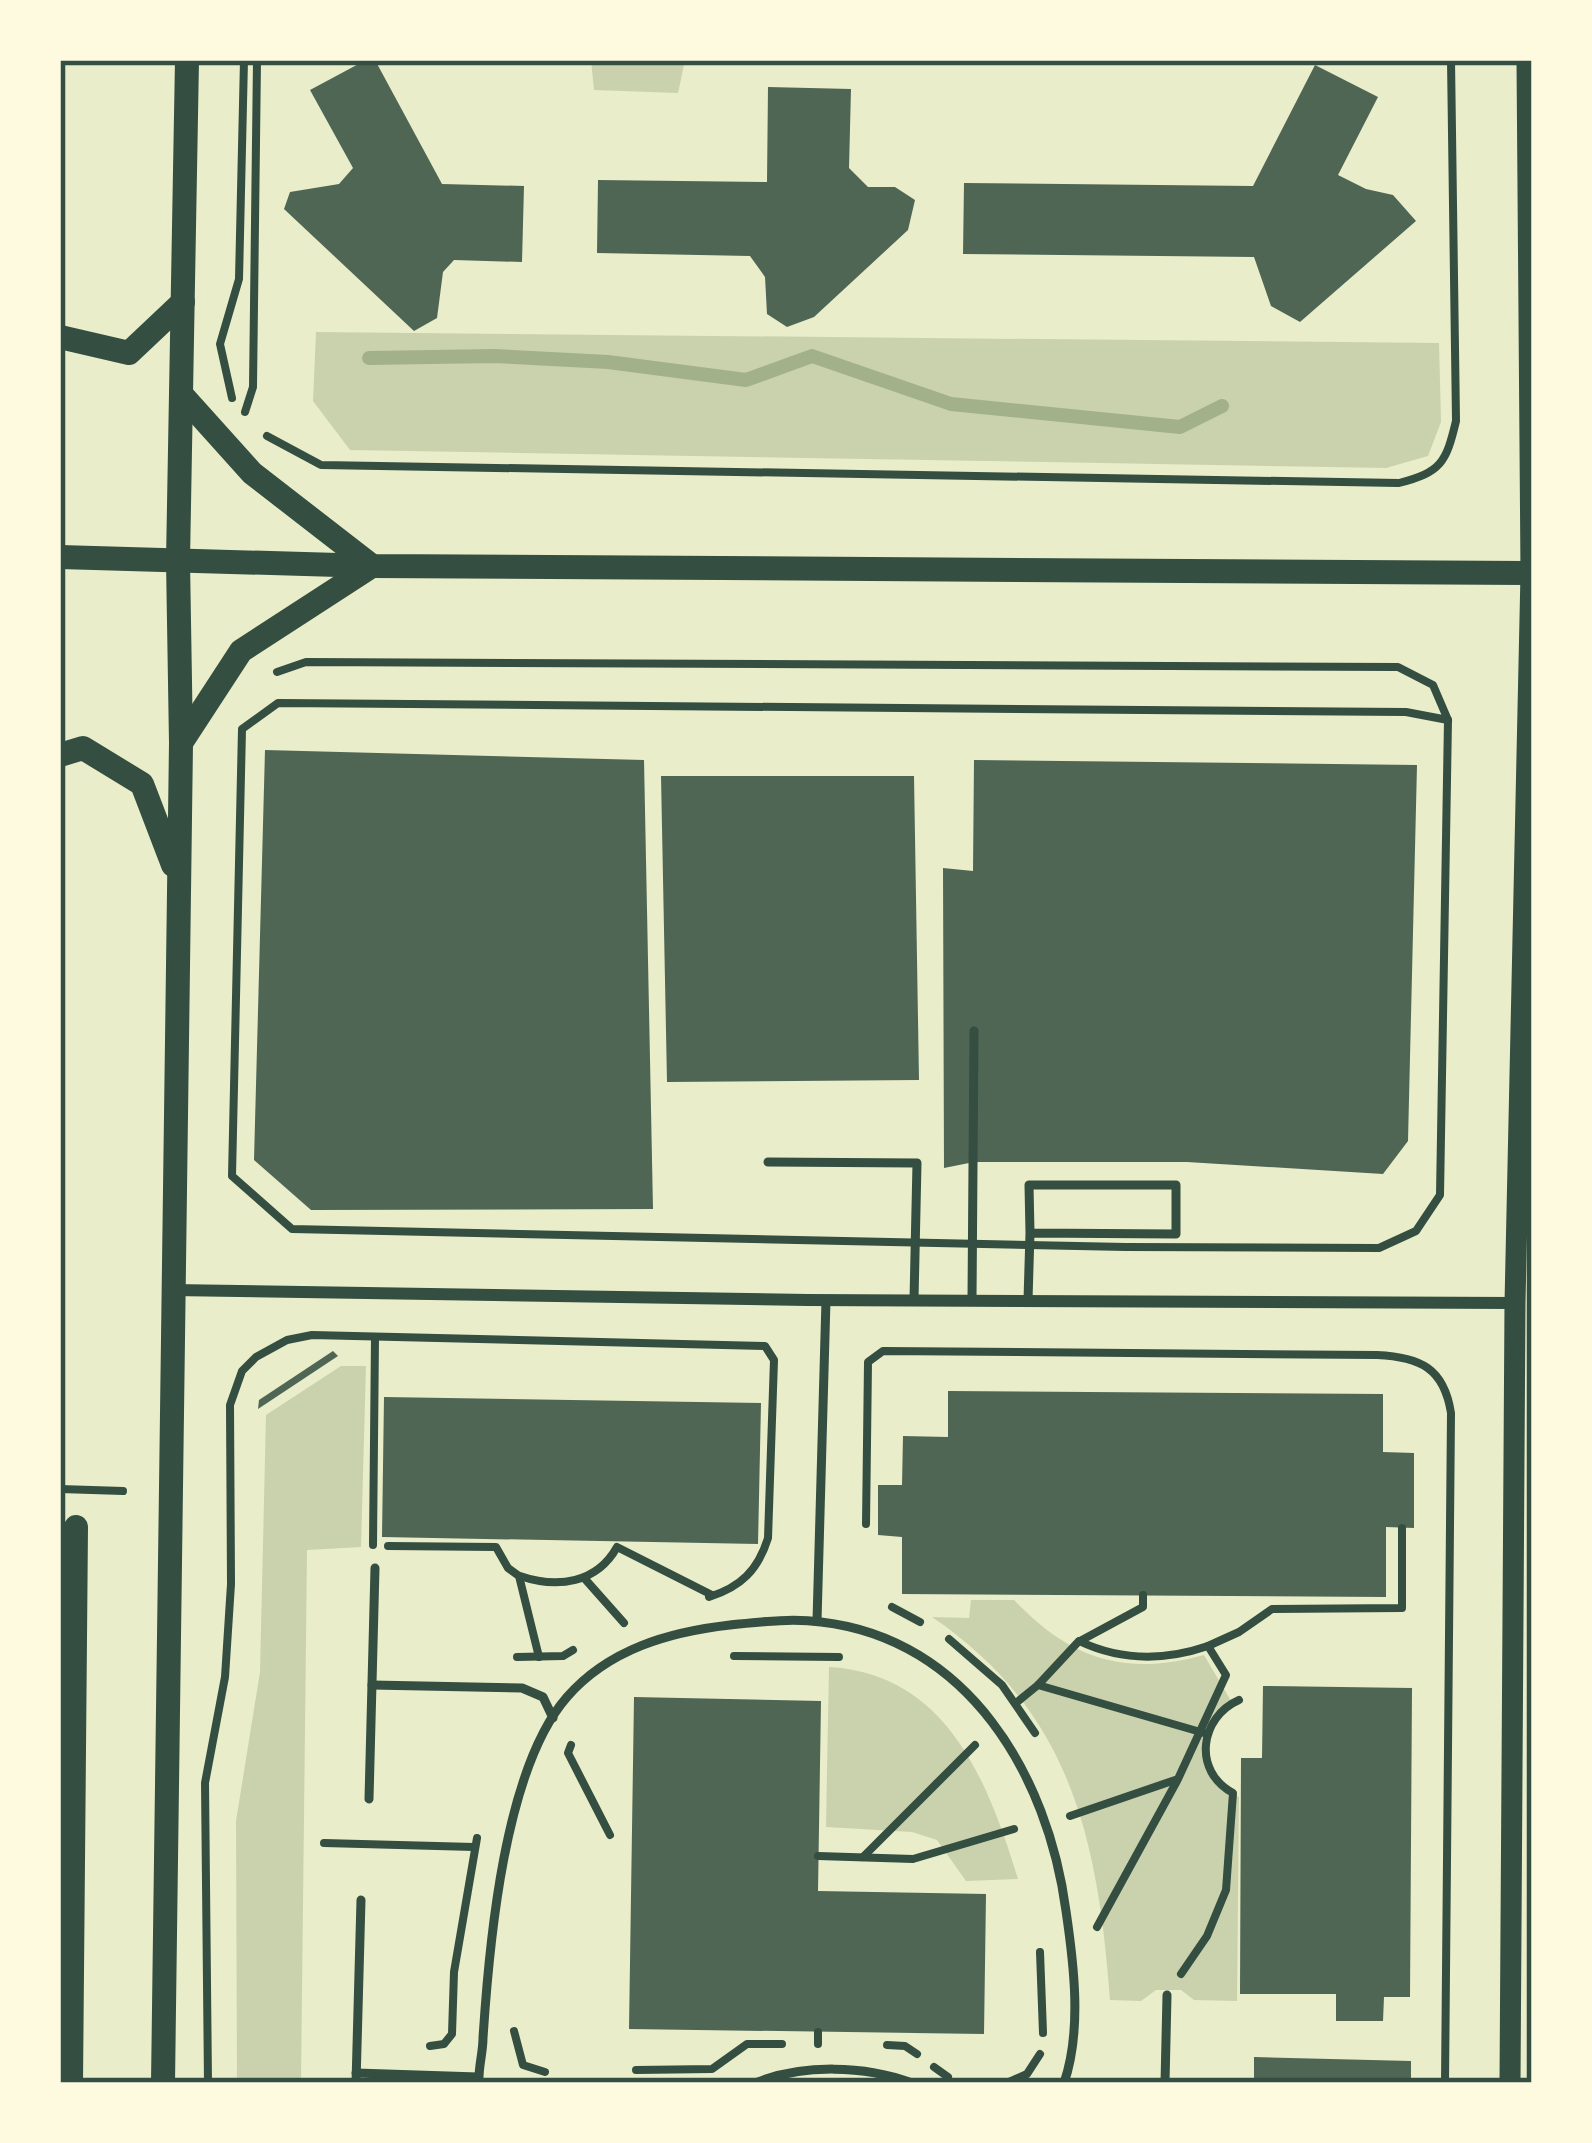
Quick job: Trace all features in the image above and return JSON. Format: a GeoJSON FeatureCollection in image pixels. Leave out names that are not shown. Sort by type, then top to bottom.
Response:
{"type":"FeatureCollection","features":[{"type":"Feature","properties":{"kind":"main road"},"geometry":{"type":"LineString","coordinates":[[163,2083],[181,743],[178,561],[188,60]]}},
{"type":"Feature","properties":{"kind":"main road"},"geometry":{"type":"LineString","coordinates":[[60,337],[129,353],[183,302]]}},
{"type":"Feature","properties":{"kind":"main road"},"geometry":{"type":"LineString","coordinates":[[181,394],[252,473],[372,566]]}},
{"type":"Feature","properties":{"kind":"main road"},"geometry":{"type":"LineString","coordinates":[[70,557],[372,566],[1532,573]]}},
{"type":"Feature","properties":{"kind":"main road"},"geometry":{"type":"LineString","coordinates":[[181,743],[241,651],[372,566]]}},
{"type":"Feature","properties":{"kind":"main road"},"geometry":{"type":"LineString","coordinates":[[60,755],[83,748],[142,784],[178,878]]}},
{"type":"Feature","properties":{"kind":"main road"},"geometry":{"type":"LineString","coordinates":[[71,2083],[76,1527]]}},
{"type":"Feature","properties":{"kind":"street"},"geometry":{"type":"LineString","coordinates":[[1510,2083],[1515,1303],[1532,573],[1527,60]]}},
{"type":"Feature","properties":{"kind":"street"},"geometry":{"type":"LineString","coordinates":[[171,1290],[826,1300],[1515,1303]]}},
{"type":"Feature","properties":{"kind":"lane"},"geometry":{"type":"LineString","coordinates":[[972,1300],[974,1031]]}},
{"type":"Feature","properties":{"kind":"lane"},"geometry":{"type":"LineString","coordinates":[[768,1162],[917,1163],[914,1300]]}},
{"type":"Feature","properties":{"kind":"lane"},"geometry":{"type":"LineString","coordinates":[[1028,1300],[1029,1185],[1176,1185],[1177,1234],[1030,1233]]}},
{"type":"Feature","properties":{"kind":"lane"},"geometry":{"type":"LineString","coordinates":[[817,1621],[826,1300]]}},
{"type":"Feature","properties":{"kind":"lane"},"geometry":{"type":"LineString","coordinates":[[369,1799],[375,1568]]}},
{"type":"Feature","properties":{"kind":"lane"},"geometry":{"type":"LineString","coordinates":[[361,1900],[356,2078],[478,2080],[489,1948],[506,1847],[528,1773],[566,1697],[593,1673],[650,1641],[719,1626],[817,1621],[885,1638],[934,1664],[985,1709],[1014,1752],[1043,1819],[1064,1897],[1073,2003],[1070,2062],[1064,2083]]}},
{"type":"Feature","properties":{"kind":"lane"},"geometry":{"type":"LineString","coordinates":[[372,1684],[522,1688],[543,1697],[553,1718]]}},
{"type":"Feature","properties":{"kind":"lane"},"geometry":{"type":"LineString","coordinates":[[1165,2083],[1167,1995]]}},
{"type":"Feature","properties":{"kind":"lane"},"geometry":{"type":"LineString","coordinates":[[754,2083],[790,2073],[841,2070],[912,2083]]}},
{"type":"Feature","properties":{"kind":"path"},"geometry":{"type":"LineString","coordinates":[[244,60],[239,279],[220,344],[232,397],[267,436],[321,465],[1399,482],[1431,474],[1449,452],[1456,421],[1450,60]]}},
{"type":"Feature","properties":{"kind":"path"},"geometry":{"type":"LineString","coordinates":[[245,412],[253,387],[257,60]]}},
{"type":"Feature","properties":{"kind":"path"},"geometry":{"type":"LineString","coordinates":[[247,712],[242,730],[232,1176],[292,1229],[1378,1248],[1416,1231],[1440,1195],[1448,720],[1433,686],[1398,667],[306,662],[258,678]]}},
{"type":"Feature","properties":{"kind":"path"},"geometry":{"type":"LineString","coordinates":[[242,730],[278,703],[1406,712],[1448,720]]}},
{"type":"Feature","properties":{"kind":"path"},"geometry":{"type":"LineString","coordinates":[[208,2083],[206,1783],[225,1677],[232,1584],[230,1405],[242,1371],[273,1347],[312,1335],[758,1345],[770,1349],[774,1360],[768,1538],[746,1580],[699,1600]]}},
{"type":"Feature","properties":{"kind":"path"},"geometry":{"type":"LineString","coordinates":[[375,1337],[374,1546],[496,1546],[518,1576],[543,1582],[585,1579],[601,1570],[617,1547],[713,1596]]}},
{"type":"Feature","properties":{"kind":"path"},"geometry":{"type":"LineString","coordinates":[[866,1524],[868,1361],[883,1351],[1377,1355],[1407,1357],[1439,1375],[1451,1413],[1445,2083]]}},
{"type":"Feature","properties":{"kind":"path"},"geometry":{"type":"LineString","coordinates":[[60,1489],[123,1491]]}},
{"type":"Feature","properties":{"kind":"path"},"geometry":{"type":"LineString","coordinates":[[1079,1641],[1117,1655],[1170,1656],[1239,1632],[1272,1609],[1402,1608],[1402,1528]]}},
{"type":"Feature","properties":{"kind":"path"},"geometry":{"type":"LineString","coordinates":[[518,1576],[539,1657]]}},
{"type":"Feature","properties":{"kind":"path"},"geometry":{"type":"LineString","coordinates":[[585,1579],[623,1623]]}},
{"type":"Feature","properties":{"kind":"path"},"geometry":{"type":"LineString","coordinates":[[1016,1702],[1079,1641],[1143,1607],[1143,1595]]}},
{"type":"Feature","properties":{"kind":"path"},"geometry":{"type":"LineString","coordinates":[[612,1628],[642,1617]]}},
{"type":"Feature","properties":{"kind":"path"},"geometry":{"type":"LineString","coordinates":[[497,1657],[563,1656],[584,1642]]}},
{"type":"Feature","properties":{"kind":"path"},"geometry":{"type":"LineString","coordinates":[[1097,1927],[1203,1732],[1226,1675],[1208,1646]]}},
{"type":"Feature","properties":{"kind":"path"},"geometry":{"type":"LineString","coordinates":[[727,1656],[861,1661]]}},
{"type":"Feature","properties":{"kind":"path"},"geometry":{"type":"LineString","coordinates":[[1038,1685],[1203,1732]]}},
{"type":"Feature","properties":{"kind":"path"},"geometry":{"type":"LineString","coordinates":[[1167,1995],[1207,1936],[1226,1890],[1233,1793],[1223,1788],[1208,1765],[1203,1732],[1218,1713],[1239,1700]]}},
{"type":"Feature","properties":{"kind":"path"},"geometry":{"type":"LineString","coordinates":[[964,1729],[983,1756]]}},
{"type":"Feature","properties":{"kind":"path"},"geometry":{"type":"LineString","coordinates":[[577,1733],[568,1753],[610,1834]]}},
{"type":"Feature","properties":{"kind":"path"},"geometry":{"type":"LineString","coordinates":[[862,1858],[976,1744]]}},
{"type":"Feature","properties":{"kind":"path"},"geometry":{"type":"LineString","coordinates":[[1070,1816],[1178,1779]]}},
{"type":"Feature","properties":{"kind":"path"},"geometry":{"type":"LineString","coordinates":[[1007,1811],[1021,1850]]}},
{"type":"Feature","properties":{"kind":"path"},"geometry":{"type":"LineString","coordinates":[[419,2046],[444,2044],[452,2034],[454,1972],[482,1820]]}},
{"type":"Feature","properties":{"kind":"path"},"geometry":{"type":"LineString","coordinates":[[818,1856],[923,1858],[1014,1828]]}},
{"type":"Feature","properties":{"kind":"path"},"geometry":{"type":"LineString","coordinates":[[324,1843],[474,1846]]}},
{"type":"Feature","properties":{"kind":"path"},"geometry":{"type":"LineString","coordinates":[[1009,2082],[1027,2074],[1039,2060],[1044,2041],[1038,1934]]}},
{"type":"Feature","properties":{"kind":"path"},"geometry":{"type":"LineString","coordinates":[[514,2018],[523,2065],[544,2072]]}},
{"type":"Feature","properties":{"kind":"path"},"geometry":{"type":"LineString","coordinates":[[818,2032],[818,2044]]}},
{"type":"Feature","properties":{"kind":"green space"},"geometry":{"type":"Polygon","coordinates":[[[591,60],[685,60],[678,93],[594,90],[591,60]]]}},
{"type":"Feature","properties":{"kind":"green space"},"geometry":{"type":"Polygon","coordinates":[[[316,332],[1439,343],[1441,422],[1428,456],[1386,468],[350,450],[313,401],[316,332]]]}},
{"type":"Feature","properties":{"kind":"green space"},"geometry":{"type":"Polygon","coordinates":[[[341,1366],[366,1366],[361,1547],[307,1550],[301,2083],[237,2083],[236,1821],[260,1672],[266,1415],[341,1366]]]}},
{"type":"Feature","properties":{"kind":"green space"},"geometry":{"type":"Polygon","coordinates":[[[971,1600],[1014,1600],[1056,1637],[1100,1658],[1148,1664],[1204,1655],[1231,1701],[1210,1721],[1206,1743],[1226,1791],[1239,1797],[1237,2001],[1194,2000],[1181,1990],[1156,1990],[1141,2001],[1110,2000],[1097,1886],[1069,1784],[1047,1738],[1017,1695],[979,1654],[932,1617],[969,1618],[971,1600]]]}},
{"type":"Feature","properties":{"kind":"green space"},"geometry":{"type":"Polygon","coordinates":[[[829,1667],[870,1674],[905,1689],[933,1712],[976,1771],[1018,1879],[966,1881],[937,1840],[912,1832],[826,1827],[829,1667]]]}},
{"type":"Feature","properties":{"kind":"building"},"geometry":{"type":"Polygon","coordinates":[[[366,60],[375,60],[442,184],[524,186],[522,262],[454,260],[443,272],[437,318],[414,331],[284,209],[290,192],[339,184],[353,168],[310,90],[366,60]]]}},
{"type":"Feature","properties":{"kind":"building"},"geometry":{"type":"Polygon","coordinates":[[[1315,65],[1378,97],[1338,175],[1393,195],[1416,221],[1300,322],[1271,306],[1254,257],[963,254],[964,183],[1253,186],[1315,65]]]}},
{"type":"Feature","properties":{"kind":"building"},"geometry":{"type":"Polygon","coordinates":[[[768,87],[851,89],[849,168],[868,187],[895,187],[915,200],[908,230],[814,317],[787,327],[767,314],[765,277],[750,256],[597,253],[598,180],[767,182],[768,87]]]}},
{"type":"Feature","properties":{"kind":"building"},"geometry":{"type":"Polygon","coordinates":[[[265,750],[644,760],[653,1209],[311,1210],[254,1160],[265,750]]]}},
{"type":"Feature","properties":{"kind":"building"},"geometry":{"type":"Polygon","coordinates":[[[974,760],[1417,765],[1408,1141],[1383,1174],[1187,1162],[974,1162],[944,1168],[943,868],[973,871],[974,760]]]}},
{"type":"Feature","properties":{"kind":"building"},"geometry":{"type":"Polygon","coordinates":[[[661,776],[914,776],[919,1080],[667,1082],[661,776]]]}},
{"type":"Feature","properties":{"kind":"building"},"geometry":{"type":"Polygon","coordinates":[[[333,1351],[338,1356],[258,1409],[259,1400],[333,1351]]]}},
{"type":"Feature","properties":{"kind":"building"},"geometry":{"type":"Polygon","coordinates":[[[948,1391],[1383,1394],[1383,1452],[1414,1453],[1414,1528],[1386,1527],[1386,1597],[902,1594],[902,1537],[878,1535],[878,1485],[902,1485],[903,1436],[948,1437],[948,1391]]]}},
{"type":"Feature","properties":{"kind":"building"},"geometry":{"type":"Polygon","coordinates":[[[384,1397],[761,1403],[758,1544],[382,1537],[384,1397]]]}},
{"type":"Feature","properties":{"kind":"building"},"geometry":{"type":"Polygon","coordinates":[[[1263,1686],[1412,1688],[1410,1997],[1384,1997],[1383,2021],[1336,2021],[1336,1994],[1240,1994],[1241,1758],[1262,1758],[1263,1686]]]}},
{"type":"Feature","properties":{"kind":"building"},"geometry":{"type":"Polygon","coordinates":[[[634,1697],[821,1701],[818,1891],[986,1894],[984,2034],[629,2029],[634,1697]]]}},
{"type":"Feature","properties":{"kind":"building"},"geometry":{"type":"Polygon","coordinates":[[[1254,2057],[1411,2061],[1411,2083],[1254,2083],[1254,2057]]]}},
{"type":"Feature","properties":{"kind":"waterway"},"geometry":{"type":"LineString","coordinates":[[369,358],[495,356],[608,362],[746,380],[812,356],[951,404],[1180,427],[1222,406]]}}]}
